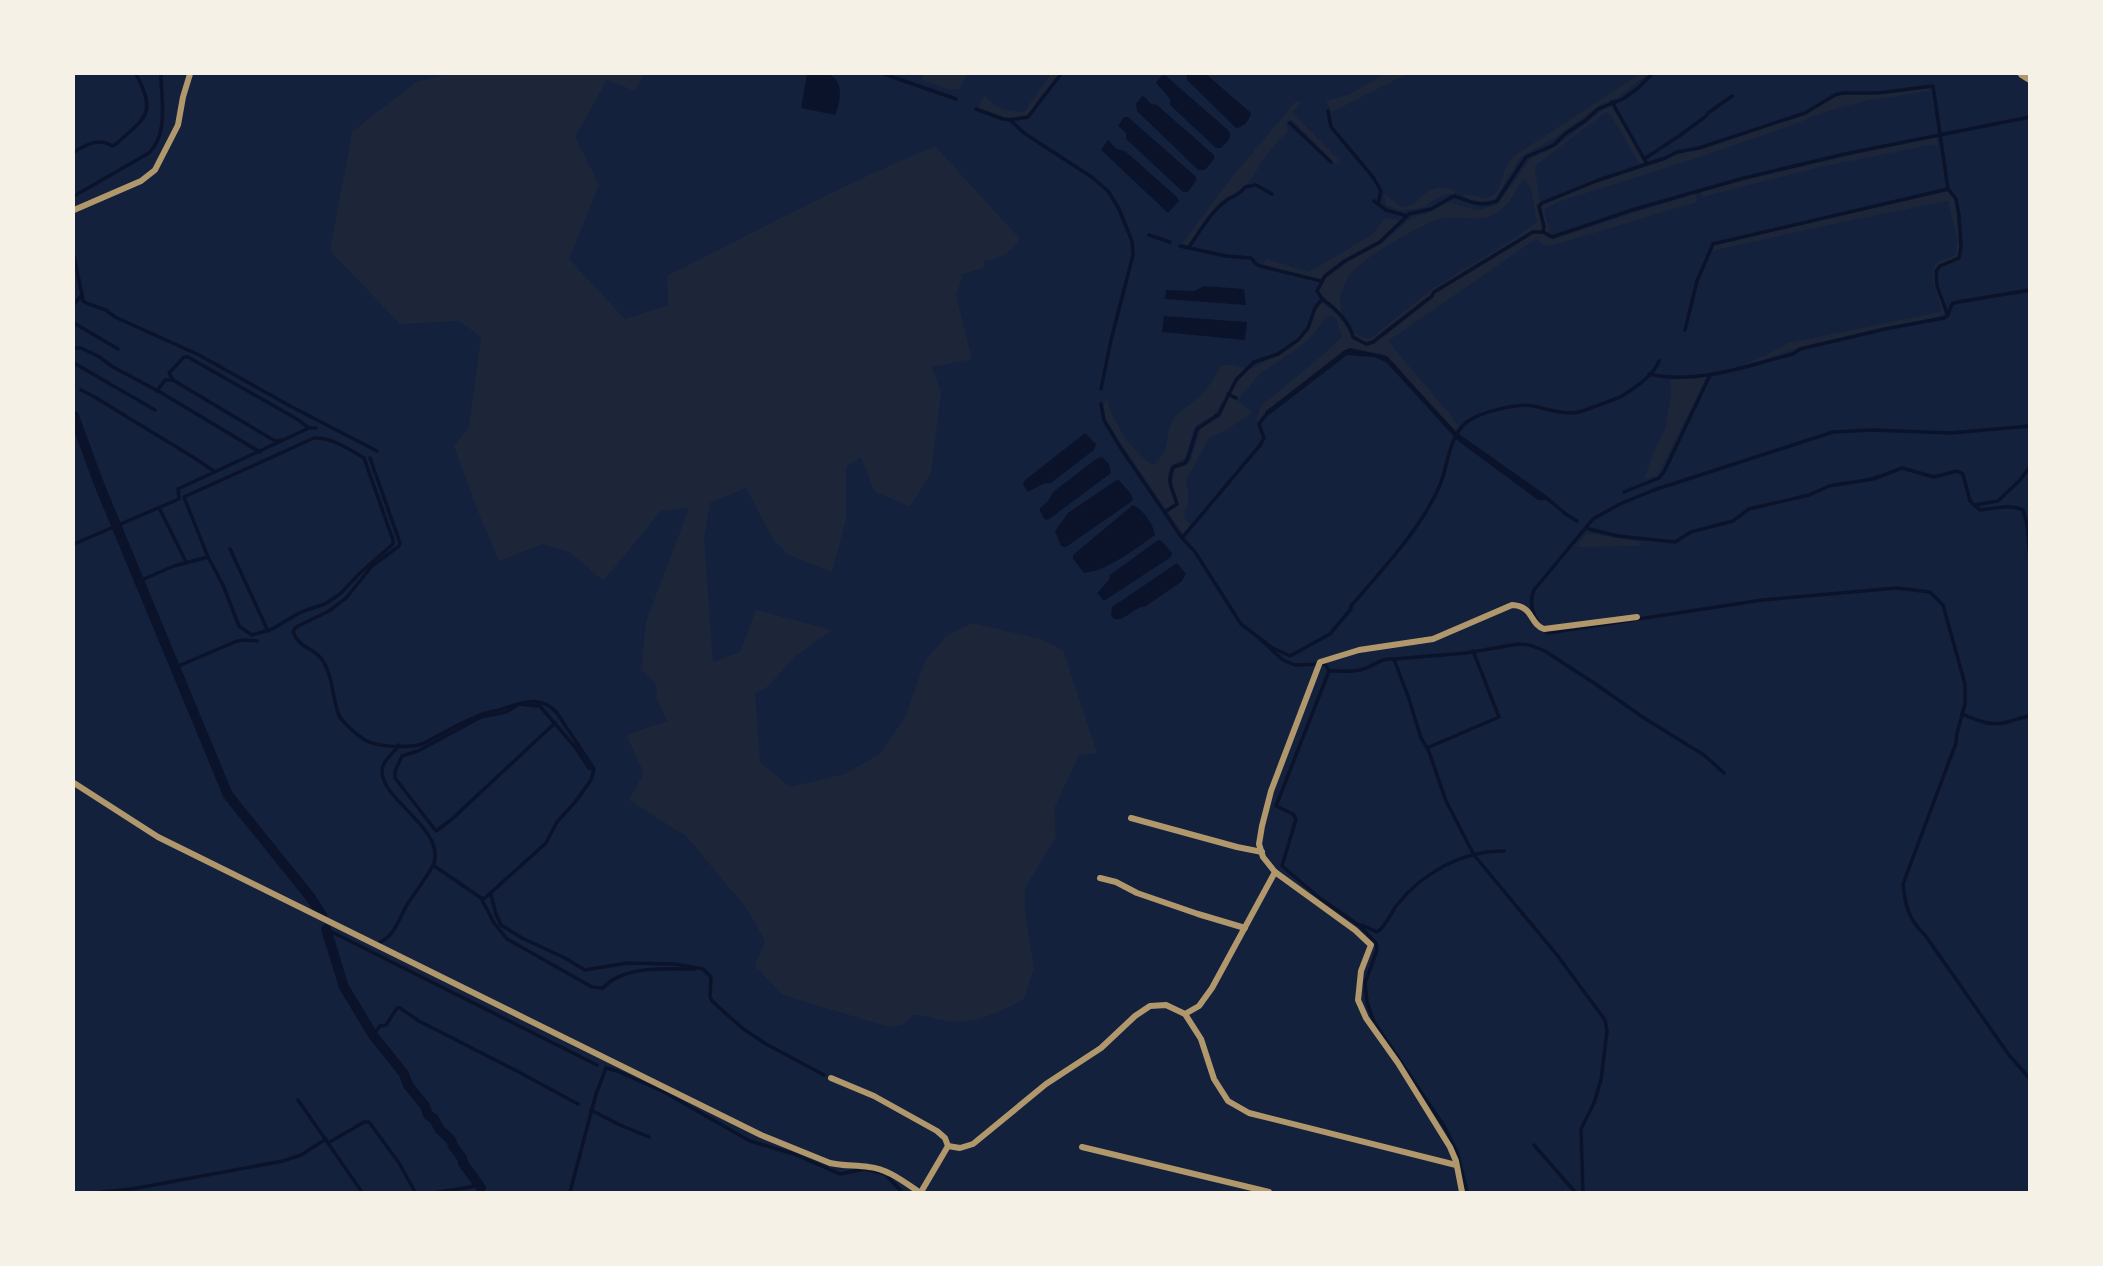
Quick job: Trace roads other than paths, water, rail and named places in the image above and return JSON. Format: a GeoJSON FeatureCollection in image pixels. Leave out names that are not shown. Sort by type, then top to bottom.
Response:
{"type":"FeatureCollection","features":[{"type":"Feature","properties":{"kind":"street"},"geometry":{"type":"LineString","coordinates":[[74,210],[141,181],[155,170],[178,125],[190,74]]}},
{"type":"Feature","properties":{"kind":"street"},"geometry":{"type":"LineString","coordinates":[[2022,74],[2029,79]]}},
{"type":"Feature","properties":{"kind":"street"},"geometry":{"type":"LineString","coordinates":[[1462,1192],[1457,1165],[1450,1147],[1366,1018],[1358,1000],[1361,971],[1371,945],[1355,930],[1276,872],[1263,857],[1259,844],[1271,791],[1320,662],[1359,650],[1433,639],[1512,604],[1526,608],[1538,627],[1544,629],[1637,617]]}},
{"type":"Feature","properties":{"kind":"street"},"geometry":{"type":"LineString","coordinates":[[74,783],[158,837],[761,1135],[830,1163],[873,1167],[890,1173],[920,1192],[948,1146]]}},
{"type":"Feature","properties":{"kind":"street"},"geometry":{"type":"LineString","coordinates":[[1132,818],[1262,852]]}},
{"type":"Feature","properties":{"kind":"street"},"geometry":{"type":"LineString","coordinates":[[1185,1014],[1199,1006],[1212,988],[1276,872]]}},
{"type":"Feature","properties":{"kind":"street"},"geometry":{"type":"LineString","coordinates":[[1100,878],[1116,882],[1137,893],[1245,928]]}},
{"type":"Feature","properties":{"kind":"street"},"geometry":{"type":"LineString","coordinates":[[948,1146],[960,1148],[974,1144],[1046,1084],[1101,1048],[1135,1016],[1150,1006],[1166,1005],[1185,1014],[1201,1039],[1214,1079],[1228,1101],[1249,1113],[1457,1165]]}},
{"type":"Feature","properties":{"kind":"street"},"geometry":{"type":"LineString","coordinates":[[831,1077],[874,1096],[937,1131],[945,1138],[948,1146]]}},
{"type":"Feature","properties":{"kind":"street"},"geometry":{"type":"LineString","coordinates":[[1082,1147],[1269,1192]]}},
{"type":"Feature","properties":{"kind":"waterway"},"geometry":{"type":"LineString","coordinates":[[74,152],[97,142],[112,146],[141,121],[147,107],[136,74]]}},
{"type":"Feature","properties":{"kind":"waterway"},"geometry":{"type":"LineString","coordinates":[[74,196],[149,153],[155,145],[162,126],[161,74]]}},
{"type":"Feature","properties":{"kind":"waterway"},"geometry":{"type":"LineString","coordinates":[[884,74],[956,99]]}},
{"type":"Feature","properties":{"kind":"waterway"},"geometry":{"type":"LineString","coordinates":[[1010,120],[1028,117],[1061,74]]}},
{"type":"Feature","properties":{"kind":"waterway"},"geometry":{"type":"LineString","coordinates":[[1165,512],[1177,504],[1170,482],[1173,467],[1185,463],[1197,429],[1219,414],[1236,380],[1254,362],[1278,354],[1298,340],[1308,328],[1315,308],[1322,299],[1317,291],[1325,276],[1345,261],[1380,242],[1409,214],[1431,209],[1454,196],[1480,204],[1497,201],[1526,157],[1554,145],[1598,109],[1623,99],[1652,74]]}},
{"type":"Feature","properties":{"kind":"waterway"},"geometry":{"type":"LineString","coordinates":[[1543,232],[1539,206],[1542,203],[1596,181],[1677,152],[1699,148],[1805,113],[1842,93],[1878,93],[1933,86],[1948,189],[1713,244],[1697,281],[1685,330]]}},
{"type":"Feature","properties":{"kind":"waterway"},"geometry":{"type":"LineString","coordinates":[[1644,159],[1732,96]]}},
{"type":"Feature","properties":{"kind":"waterway"},"geometry":{"type":"LineString","coordinates":[[1612,102],[1647,164]]}},
{"type":"Feature","properties":{"kind":"waterway"},"geometry":{"type":"LineString","coordinates":[[976,109],[1010,120],[1024,133],[1093,178],[1108,191],[1119,209],[1132,241],[1133,255],[1101,389]]}},
{"type":"Feature","properties":{"kind":"waterway"},"geometry":{"type":"LineString","coordinates":[[1328,111],[1331,127],[1373,177],[1381,191],[1378,204]]}},
{"type":"Feature","properties":{"kind":"waterway"},"geometry":{"type":"LineString","coordinates":[[1322,299],[1341,315],[1353,337],[1366,344],[1373,342],[1434,292],[1533,232],[1543,232],[1552,237],[1632,210],[1744,178],[1849,153],[2030,117]]}},
{"type":"Feature","properties":{"kind":"waterway"},"geometry":{"type":"LineString","coordinates":[[1290,123],[1331,162]]}},
{"type":"Feature","properties":{"kind":"waterway"},"geometry":{"type":"LineString","coordinates":[[1189,247],[1213,213],[1245,187],[1256,185],[1272,194]]}},
{"type":"Feature","properties":{"kind":"waterway"},"geometry":{"type":"LineString","coordinates":[[1947,313],[1937,286],[1936,271],[1940,266],[1959,258],[1961,247],[1956,199],[1948,189]]}},
{"type":"Feature","properties":{"kind":"waterway"},"geometry":{"type":"LineString","coordinates":[[1374,201],[1386,210],[1407,216]]}},
{"type":"Feature","properties":{"kind":"waterway"},"geometry":{"type":"LineString","coordinates":[[1149,235],[1170,242]]}},
{"type":"Feature","properties":{"kind":"waterway"},"geometry":{"type":"LineString","coordinates":[[1180,246],[1226,256],[1251,258],[1260,266],[1321,281]]}},
{"type":"Feature","properties":{"kind":"waterway"},"geometry":{"type":"LineString","coordinates":[[74,256],[83,301],[86,303],[199,355],[377,451]]}},
{"type":"Feature","properties":{"kind":"waterway"},"geometry":{"type":"LineString","coordinates":[[1649,374],[1685,377],[1721,373],[1793,354],[1800,349],[1944,318],[1952,304],[1958,302],[2030,290]]}},
{"type":"Feature","properties":{"kind":"waterway"},"geometry":{"type":"LineString","coordinates":[[74,304],[82,295]]}},
{"type":"Feature","properties":{"kind":"waterway"},"geometry":{"type":"LineString","coordinates":[[74,323],[118,349]]}},
{"type":"Feature","properties":{"kind":"waterway"},"geometry":{"type":"LineString","coordinates":[[74,348],[81,348],[98,356],[260,452]]}},
{"type":"Feature","properties":{"kind":"waterway"},"geometry":{"type":"LineString","coordinates":[[157,391],[165,380],[173,380],[169,373],[184,357],[188,357],[309,428]]}},
{"type":"Feature","properties":{"kind":"waterway"},"geometry":{"type":"LineString","coordinates":[[1101,404],[1104,420],[1120,447],[1182,538],[1195,552],[1241,624],[1271,647],[1290,656],[1330,634],[1412,533],[1440,485],[1456,435],[1467,422],[1489,412],[1518,406],[1534,406],[1566,413],[1584,411],[1628,392],[1649,376],[1659,361]]}},
{"type":"Feature","properties":{"kind":"waterway"},"geometry":{"type":"LineString","coordinates":[[74,363],[155,410]]}},
{"type":"Feature","properties":{"kind":"waterway"},"geometry":{"type":"LineString","coordinates":[[1624,492],[1659,478],[1664,472],[1710,375]]}},
{"type":"Feature","properties":{"kind":"waterway"},"geometry":{"type":"LineString","coordinates":[[173,380],[270,438],[281,440]]}},
{"type":"Feature","properties":{"kind":"waterway"},"geometry":{"type":"LineString","coordinates":[[81,390],[215,472]]}},
{"type":"Feature","properties":{"kind":"waterway"},"geometry":{"type":"LineString","coordinates":[[1228,394],[1236,398]]}},
{"type":"Feature","properties":{"kind":"waterway"},"geometry":{"type":"LineString","coordinates":[[1182,538],[1261,444],[1264,438],[1259,424],[1269,411]]}},
{"type":"Feature","properties":{"kind":"waterway"},"geometry":{"type":"LineString","coordinates":[[74,416],[99,484],[228,795],[322,915]]}},
{"type":"Feature","properties":{"kind":"waterway"},"geometry":{"type":"LineString","coordinates":[[2030,426],[1951,433],[1873,430],[1833,432],[1654,490],[1593,519],[1534,590],[1532,596],[1536,619],[1548,633],[1762,600],[1897,588],[1930,592],[1943,605],[1965,684],[1965,704],[1956,743],[1903,884],[1905,899],[1915,924],[2009,1055],[2030,1079]]}},
{"type":"Feature","properties":{"kind":"waterway"},"geometry":{"type":"LineString","coordinates":[[74,544],[179,499],[178,489],[309,428],[316,428]]}},
{"type":"Feature","properties":{"kind":"waterway"},"geometry":{"type":"LineString","coordinates":[[139,581],[174,566],[208,557],[184,497],[314,438],[346,447],[364,458],[393,540],[393,544],[340,594],[272,629],[252,635],[239,626],[223,585],[208,557]]}},
{"type":"Feature","properties":{"kind":"waterway"},"geometry":{"type":"LineString","coordinates":[[370,458],[399,546],[372,566],[346,598],[329,611],[296,627],[293,632],[300,642],[323,661],[329,673],[340,716],[351,729],[369,742],[388,746],[410,746],[422,744],[486,713],[537,702],[551,707],[557,713],[594,769],[591,780],[557,822],[546,843],[485,898],[481,898],[433,865]]}},
{"type":"Feature","properties":{"kind":"waterway"},"geometry":{"type":"LineString","coordinates":[[1974,505],[1998,501],[2030,467]]}},
{"type":"Feature","properties":{"kind":"waterway"},"geometry":{"type":"LineString","coordinates":[[1589,529],[1618,536],[1675,542],[1691,532],[1733,521],[1749,509],[1809,495],[1829,486],[1873,479],[1902,468],[1934,477],[1957,471],[1963,474],[1970,501],[1980,510],[2007,507],[2023,510],[2030,559]]}},
{"type":"Feature","properties":{"kind":"waterway"},"geometry":{"type":"LineString","coordinates":[[159,508],[186,562]]}},
{"type":"Feature","properties":{"kind":"waterway"},"geometry":{"type":"LineString","coordinates":[[1564,513],[1577,521]]}},
{"type":"Feature","properties":{"kind":"waterway"},"geometry":{"type":"LineString","coordinates":[[230,549],[268,631]]}},
{"type":"Feature","properties":{"kind":"waterway"},"geometry":{"type":"LineString","coordinates":[[1260,639],[1283,660],[1295,665],[1325,664],[1329,671],[1360,670],[1384,660],[1394,659],[1446,801],[1474,855],[1557,955],[1605,1020],[1607,1031],[1601,1080],[1594,1103],[1581,1129],[1583,1192]]}},
{"type":"Feature","properties":{"kind":"waterway"},"geometry":{"type":"LineString","coordinates":[[176,667],[237,641],[257,641]]}},
{"type":"Feature","properties":{"kind":"waterway"},"geometry":{"type":"LineString","coordinates":[[1394,659],[1466,653],[1518,644],[1530,645],[1545,651],[1704,755],[1724,773]]}},
{"type":"Feature","properties":{"kind":"waterway"},"geometry":{"type":"LineString","coordinates":[[1427,748],[1499,717],[1473,651]]}},
{"type":"Feature","properties":{"kind":"waterway"},"geometry":{"type":"LineString","coordinates":[[1329,671],[1276,806],[1293,814],[1296,819],[1282,866],[1321,899],[1360,926],[1376,943],[1377,950],[1365,983],[1367,1002],[1374,1022],[1444,1126],[1457,1152],[1467,1192]]}},
{"type":"Feature","properties":{"kind":"waterway"},"geometry":{"type":"LineString","coordinates":[[537,706],[519,704],[506,712],[481,717],[418,751],[402,756],[395,771],[395,778],[436,831],[555,723]]}},
{"type":"Feature","properties":{"kind":"waterway"},"geometry":{"type":"LineString","coordinates":[[538,704],[592,769]]}},
{"type":"Feature","properties":{"kind":"waterway"},"geometry":{"type":"LineString","coordinates":[[1962,714],[1996,724],[2030,716]]}},
{"type":"Feature","properties":{"kind":"waterway"},"geometry":{"type":"LineString","coordinates":[[380,942],[393,930],[434,863],[435,850],[430,838],[385,783],[382,768],[399,745]]}},
{"type":"Feature","properties":{"kind":"waterway"},"geometry":{"type":"LineString","coordinates":[[1362,925],[1377,932],[1406,894],[1444,866],[1473,855],[1504,851]]}},
{"type":"Feature","properties":{"kind":"waterway"},"geometry":{"type":"LineString","coordinates":[[491,895],[501,925],[585,970],[627,963],[675,964],[703,969],[711,977],[712,1001],[742,1028],[824,1075]]}},
{"type":"Feature","properties":{"kind":"waterway"},"geometry":{"type":"LineString","coordinates":[[481,898],[494,923],[507,939],[592,987],[603,988],[622,975],[633,972],[694,969]]}},
{"type":"Feature","properties":{"kind":"waterway"},"geometry":{"type":"LineString","coordinates":[[326,929],[597,1065]]}},
{"type":"Feature","properties":{"kind":"waterway"},"geometry":{"type":"LineString","coordinates":[[326,929],[344,987],[373,1035],[404,1074],[408,1085],[425,1106],[428,1115],[451,1140],[481,1188]]}},
{"type":"Feature","properties":{"kind":"waterway"},"geometry":{"type":"LineString","coordinates":[[373,1035],[380,1026],[386,1025],[397,1008],[400,1008],[419,1021],[578,1104]]}},
{"type":"Feature","properties":{"kind":"waterway"},"geometry":{"type":"LineString","coordinates":[[606,1068],[664,1092],[750,1141],[794,1154],[840,1174],[865,1169],[885,1174],[902,1192]]}},
{"type":"Feature","properties":{"kind":"waterway"},"geometry":{"type":"LineString","coordinates":[[570,1192],[596,1094],[606,1068]]}},
{"type":"Feature","properties":{"kind":"waterway"},"geometry":{"type":"LineString","coordinates":[[298,1100],[362,1192]]}},
{"type":"Feature","properties":{"kind":"waterway"},"geometry":{"type":"LineString","coordinates":[[591,1110],[649,1137]]}},
{"type":"Feature","properties":{"kind":"waterway"},"geometry":{"type":"LineString","coordinates":[[328,1143],[364,1122],[369,1122],[399,1163],[415,1192]]}},
{"type":"Feature","properties":{"kind":"waterway"},"geometry":{"type":"LineString","coordinates":[[100,1192],[132,1189],[283,1161],[301,1155],[326,1139]]}},
{"type":"Feature","properties":{"kind":"waterway"},"geometry":{"type":"LineString","coordinates":[[1534,1145],[1575,1192]]}},
{"type":"Feature","properties":{"kind":"waterway"},"geometry":{"type":"LineString","coordinates":[[438,1192],[471,1187],[479,1183]]}}]}
